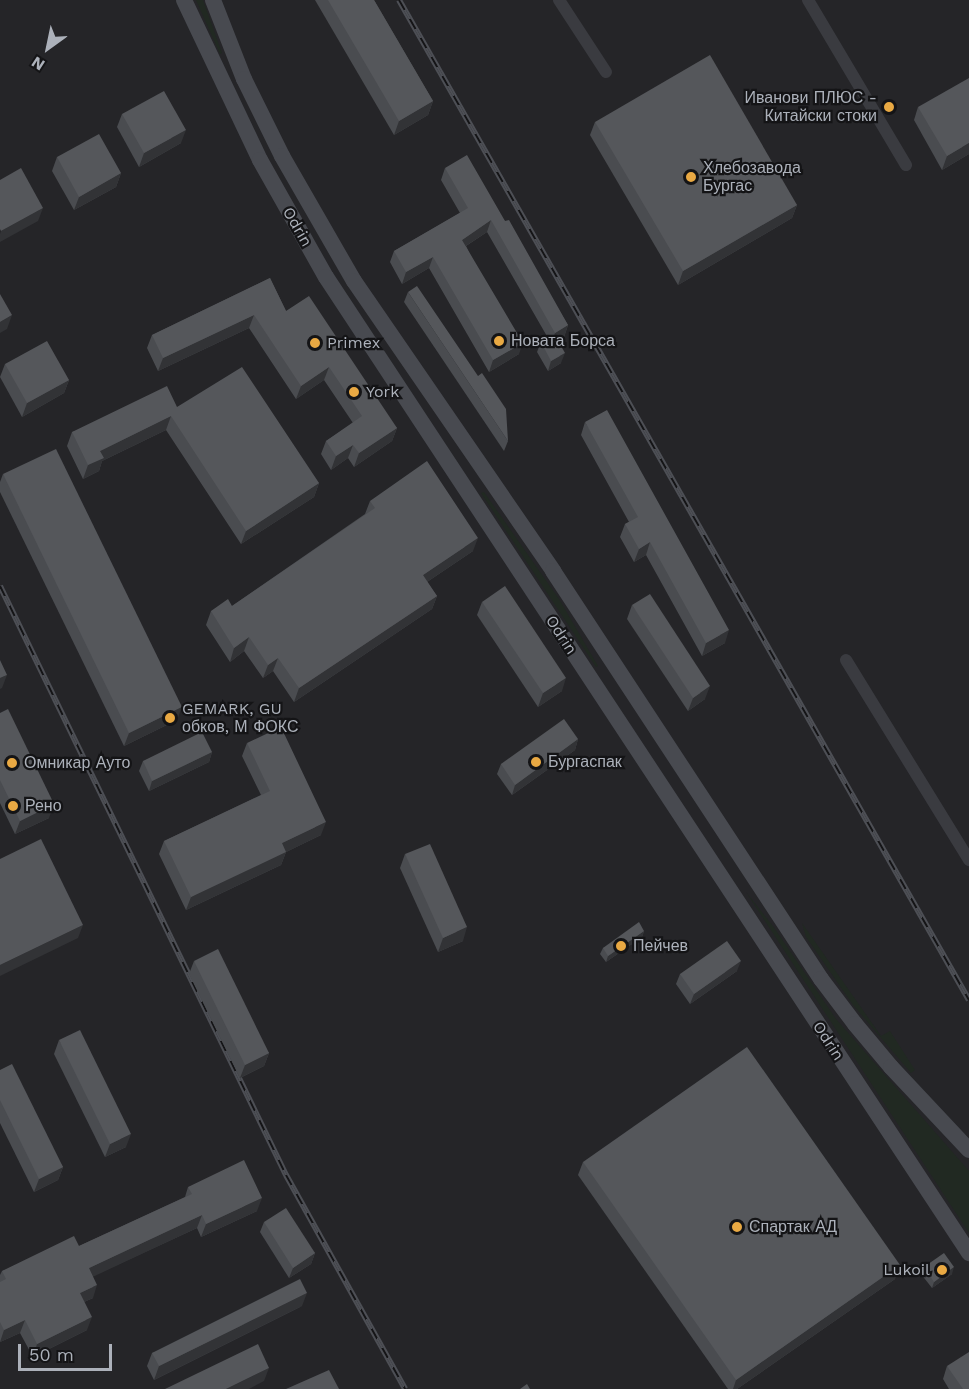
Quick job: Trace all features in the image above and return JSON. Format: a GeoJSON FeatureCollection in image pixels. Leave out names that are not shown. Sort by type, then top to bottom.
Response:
{"type":"FeatureCollection","features":[{"type":"Feature","properties":{"kind":"main road","name":"Odrin"},"geometry":{"type":"LineString","coordinates":[[184,0],[260,160],[298,229],[365,337],[969,1253]]}},
{"type":"Feature","properties":{"kind":"main road","name":"Odrin"},"geometry":{"type":"LineString","coordinates":[[213,0],[244,79],[282,156],[321,226],[513,516],[553,571],[821,979],[891,1067],[969,1150]]}},
{"type":"Feature","properties":{"kind":"main road"},"geometry":{"type":"LineString","coordinates":[[436,444],[458,450],[495,502],[513,516]]}},
{"type":"Feature","properties":{"kind":"street"},"geometry":{"type":"LineString","coordinates":[[559,0],[606,72]]}},
{"type":"Feature","properties":{"kind":"street"},"geometry":{"type":"LineString","coordinates":[[808,0],[906,165]]}},
{"type":"Feature","properties":{"kind":"street"},"geometry":{"type":"LineString","coordinates":[[846,660],[969,861]]}},
{"type":"Feature","properties":{"kind":"shaded area"},"geometry":{"type":"Polygon","coordinates":[[[0,0],[969,0],[969,1389],[0,1389],[0,0]]]}},
{"type":"Feature","properties":{"kind":"shaded area"},"geometry":{"type":"Polygon","coordinates":[[[196,0],[203,0],[222,53],[220,54],[196,0]]]}},
{"type":"Feature","properties":{"kind":"shaded area"},"geometry":{"type":"Polygon","coordinates":[[[484,492],[559,599],[598,666],[596,667],[481,493],[484,492]]]}},
{"type":"Feature","properties":{"kind":"shaded area"},"geometry":{"type":"Polygon","coordinates":[[[746,892],[773,926],[836,1019],[969,1171],[969,1233],[746,892]]]}},
{"type":"Feature","properties":{"kind":"shaded area"},"geometry":{"type":"Polygon","coordinates":[[[802,923],[881,1036],[890,1031],[915,1070],[911,1073],[853,1005],[806,937],[802,923]]]}},
{"type":"Feature","properties":{"kind":"building"},"geometry":{"type":"Polygon","coordinates":[[[328,0],[374,0],[433,101],[399,121],[328,0]]]}},
{"type":"Feature","properties":{"kind":"building","name":"Хлебозавода Бургас"},"geometry":{"type":"Polygon","coordinates":[[[710,55],[797,205],[683,271],[595,122],[710,55]]]}},
{"type":"Feature","properties":{"kind":"building"},"geometry":{"type":"Polygon","coordinates":[[[969,78],[969,143],[947,156],[918,107],[969,78]]]}},
{"type":"Feature","properties":{"kind":"building"},"geometry":{"type":"Polygon","coordinates":[[[164,91],[186,130],[144,153],[122,114],[164,91]]]}},
{"type":"Feature","properties":{"kind":"building"},"geometry":{"type":"Polygon","coordinates":[[[99,134],[121,173],[79,197],[57,157],[99,134]]]}},
{"type":"Feature","properties":{"kind":"building"},"geometry":{"type":"Polygon","coordinates":[[[467,155],[505,221],[509,220],[568,325],[555,333],[491,220],[462,240],[523,343],[493,360],[433,257],[406,272],[394,251],[468,208],[445,168],[467,155]]]}},
{"type":"Feature","properties":{"kind":"building"},"geometry":{"type":"Polygon","coordinates":[[[21,168],[43,208],[1,231],[0,180],[21,168]]]}},
{"type":"Feature","properties":{"kind":"building"},"geometry":{"type":"Polygon","coordinates":[[[270,278],[286,311],[309,296],[397,428],[359,453],[353,445],[336,456],[326,441],[362,416],[329,367],[301,386],[254,315],[163,358],[152,335],[270,278]]]}},
{"type":"Feature","properties":{"kind":"building"},"geometry":{"type":"Polygon","coordinates":[[[417,286],[478,376],[482,373],[506,409],[508,441],[408,292],[417,286]]]}},
{"type":"Feature","properties":{"kind":"building"},"geometry":{"type":"Polygon","coordinates":[[[0,294],[12,315],[0,322],[0,294]]]}},
{"type":"Feature","properties":{"kind":"building"},"geometry":{"type":"Polygon","coordinates":[[[555,335],[565,353],[551,361],[541,342],[555,335]]]}},
{"type":"Feature","properties":{"kind":"building"},"geometry":{"type":"Polygon","coordinates":[[[47,341],[69,380],[27,403],[5,364],[47,341]]]}},
{"type":"Feature","properties":{"kind":"building"},"geometry":{"type":"Polygon","coordinates":[[[242,367],[319,483],[246,531],[171,416],[100,451],[104,458],[88,465],[72,432],[167,386],[177,407],[242,367]]]}},
{"type":"Feature","properties":{"kind":"building"},"geometry":{"type":"Polygon","coordinates":[[[607,410],[729,630],[706,643],[650,542],[639,549],[625,524],[638,517],[585,422],[607,410]]]}},
{"type":"Feature","properties":{"kind":"building"},"geometry":{"type":"Polygon","coordinates":[[[56,449],[182,707],[129,733],[3,474],[56,449]]]}},
{"type":"Feature","properties":{"kind":"building"},"geometry":{"type":"Polygon","coordinates":[[[427,461],[478,538],[423,575],[437,596],[299,688],[278,658],[268,665],[249,637],[234,648],[211,611],[228,599],[232,606],[375,508],[370,501],[427,461]]]}},
{"type":"Feature","properties":{"kind":"building"},"geometry":{"type":"Polygon","coordinates":[[[505,586],[566,678],[543,693],[482,602],[505,586]]]}},
{"type":"Feature","properties":{"kind":"building"},"geometry":{"type":"Polygon","coordinates":[[[650,594],[710,686],[693,698],[632,605],[650,594]]]}},
{"type":"Feature","properties":{"kind":"building"},"geometry":{"type":"Polygon","coordinates":[[[0,660],[7,675],[0,678],[0,660]]]}},
{"type":"Feature","properties":{"kind":"building","name":"Омникар Ауто"},"geometry":{"type":"Polygon","coordinates":[[[8,709],[54,804],[20,821],[0,780],[0,713],[8,709]]]}},
{"type":"Feature","properties":{"kind":"building","name":"Бургаспак"},"geometry":{"type":"Polygon","coordinates":[[[564,719],[578,739],[515,785],[501,764],[564,719]]]}},
{"type":"Feature","properties":{"kind":"building"},"geometry":{"type":"Polygon","coordinates":[[[281,727],[326,822],[282,843],[286,852],[191,897],[164,841],[270,791],[247,743],[281,727]]]}},
{"type":"Feature","properties":{"kind":"building"},"geometry":{"type":"Polygon","coordinates":[[[202,732],[212,752],[152,781],[143,761],[202,732]]]}},
{"type":"Feature","properties":{"kind":"building"},"geometry":{"type":"Polygon","coordinates":[[[41,839],[83,925],[0,965],[0,859],[41,839]]]}},
{"type":"Feature","properties":{"kind":"building"},"geometry":{"type":"Polygon","coordinates":[[[430,844],[467,927],[443,938],[405,854],[430,844]]]}},
{"type":"Feature","properties":{"kind":"building"},"geometry":{"type":"Polygon","coordinates":[[[639,922],[644,931],[608,956],[603,948],[639,922]]]}},
{"type":"Feature","properties":{"kind":"building"},"geometry":{"type":"Polygon","coordinates":[[[727,941],[741,961],[694,994],[680,974],[727,941]]]}},
{"type":"Feature","properties":{"kind":"building"},"geometry":{"type":"Polygon","coordinates":[[[218,949],[269,1053],[245,1065],[194,961],[218,949]]]}},
{"type":"Feature","properties":{"kind":"building"},"geometry":{"type":"Polygon","coordinates":[[[80,1030],[131,1134],[110,1144],[59,1040],[80,1030]]]}},
{"type":"Feature","properties":{"kind":"building","name":"Спартак АД"},"geometry":{"type":"Polygon","coordinates":[[[747,1047],[900,1265],[736,1380],[583,1162],[747,1047]]]}},
{"type":"Feature","properties":{"kind":"building"},"geometry":{"type":"Polygon","coordinates":[[[12,1064],[63,1167],[39,1179],[0,1100],[0,1070],[12,1064]]]}},
{"type":"Feature","properties":{"kind":"building"},"geometry":{"type":"Polygon","coordinates":[[[244,1160],[262,1198],[206,1224],[202,1215],[89,1268],[97,1285],[80,1293],[92,1317],[37,1344],[25,1320],[4,1330],[0,1322],[0,1282],[6,1279],[2,1271],[74,1236],[79,1246],[192,1194],[188,1187],[244,1160]]]}},
{"type":"Feature","properties":{"kind":"building"},"geometry":{"type":"Polygon","coordinates":[[[286,1208],[315,1253],[293,1268],[264,1222],[286,1208]]]}},
{"type":"Feature","properties":{"kind":"building"},"geometry":{"type":"Polygon","coordinates":[[[944,1253],[954,1267],[934,1282],[924,1267],[944,1253]]]}},
{"type":"Feature","properties":{"kind":"building"},"geometry":{"type":"Polygon","coordinates":[[[300,1279],[307,1293],[159,1366],[152,1353],[300,1279]]]}},
{"type":"Feature","properties":{"kind":"building"},"geometry":{"type":"Polygon","coordinates":[[[258,1344],[269,1368],[226,1389],[165,1389],[258,1344]]]}},
{"type":"Feature","properties":{"kind":"building"},"geometry":{"type":"Polygon","coordinates":[[[969,1352],[969,1389],[963,1389],[947,1366],[969,1352]]]}},
{"type":"Feature","properties":{"kind":"building"},"geometry":{"type":"Polygon","coordinates":[[[329,1370],[339,1389],[286,1389],[329,1370]]]}},
{"type":"Feature","properties":{"kind":"building"},"geometry":{"type":"Polygon","coordinates":[[[527,1384],[530,1389],[520,1389],[527,1384]]]}},
{"type":"Feature","properties":{"kind":"railway"},"geometry":{"type":"LineString","coordinates":[[399,0],[969,1000]]}},
{"type":"Feature","properties":{"kind":"railway"},"geometry":{"type":"LineString","coordinates":[[0,586],[286,1175],[405,1389]]}},
{"type":"Feature","properties":{"kind":"place","name":"Иванови ПЛЮС - Китайски стоки"},"geometry":{"type":"Point","coordinates":[889,107]}},
{"type":"Feature","properties":{"kind":"place","name":"Хлебозавода Бургас"},"geometry":{"type":"Point","coordinates":[691,177]}},
{"type":"Feature","properties":{"kind":"place","name":"Новата Борса"},"geometry":{"type":"Point","coordinates":[499,341]}},
{"type":"Feature","properties":{"kind":"place","name":"Primex"},"geometry":{"type":"Point","coordinates":[315,343]}},
{"type":"Feature","properties":{"kind":"place","name":"York"},"geometry":{"type":"Point","coordinates":[354,392]}},
{"type":"Feature","properties":{"kind":"place","name":"GEMARK, GU обков, М ФОКС"},"geometry":{"type":"Point","coordinates":[170,718]}},
{"type":"Feature","properties":{"kind":"place","name":"Бургаспак"},"geometry":{"type":"Point","coordinates":[536,762]}},
{"type":"Feature","properties":{"kind":"place","name":"Омникар Ауто"},"geometry":{"type":"Point","coordinates":[12,763]}},
{"type":"Feature","properties":{"kind":"place","name":"Рено"},"geometry":{"type":"Point","coordinates":[13,806]}},
{"type":"Feature","properties":{"kind":"place","name":"Пейчев"},"geometry":{"type":"Point","coordinates":[621,946]}},
{"type":"Feature","properties":{"kind":"place","name":"Спартак АД"},"geometry":{"type":"Point","coordinates":[737,1227]}},
{"type":"Feature","properties":{"kind":"place","name":"Lukoil"},"geometry":{"type":"Point","coordinates":[942,1270]}}]}
